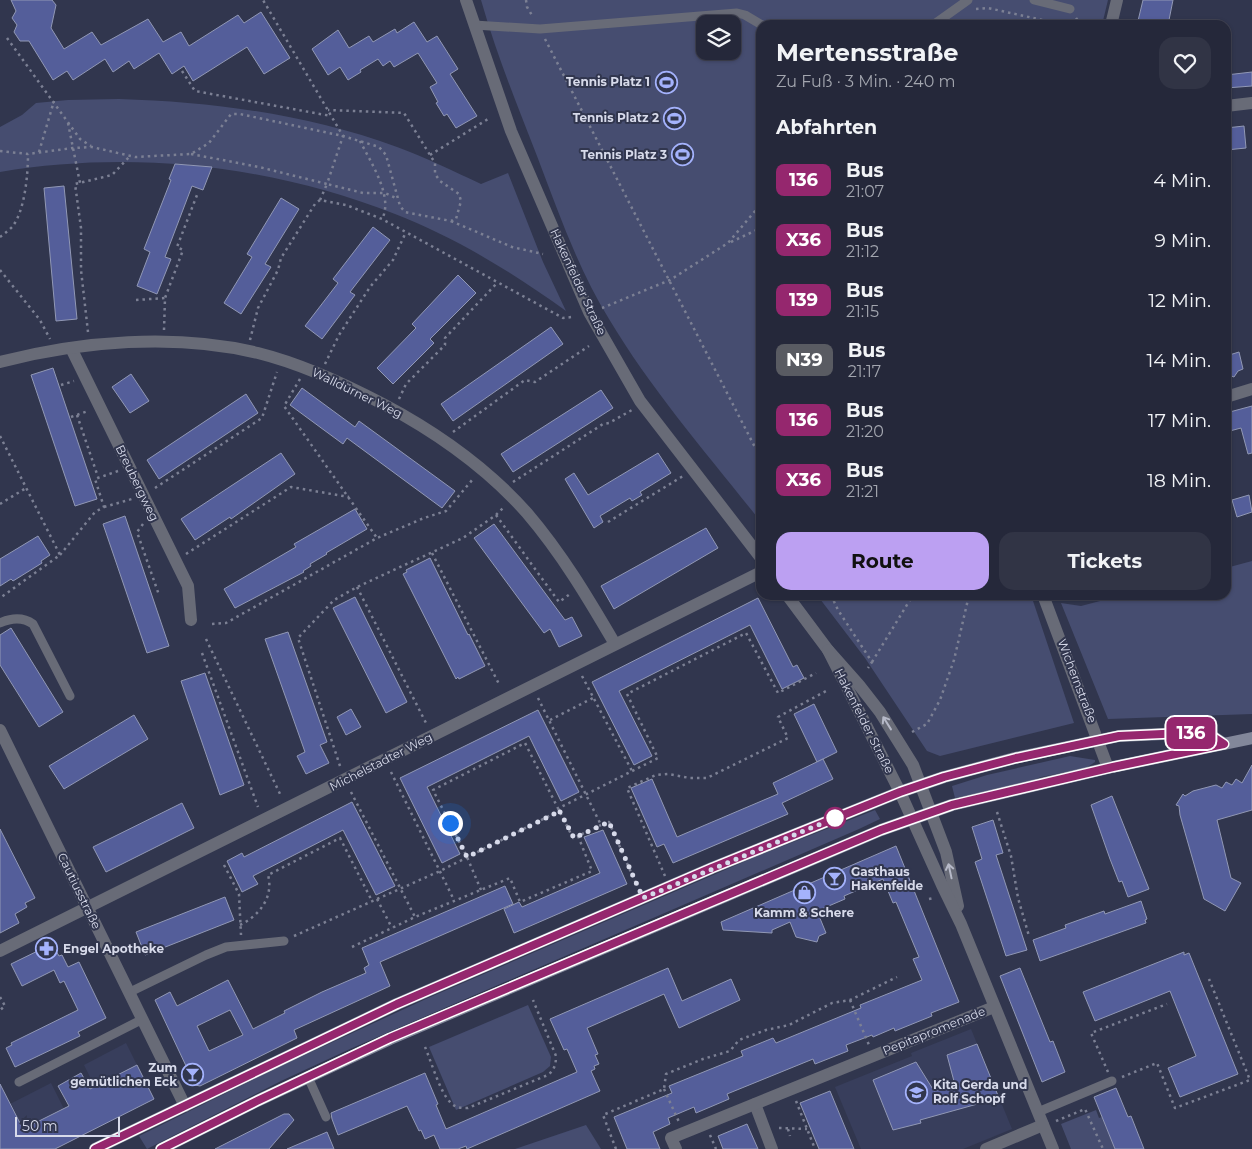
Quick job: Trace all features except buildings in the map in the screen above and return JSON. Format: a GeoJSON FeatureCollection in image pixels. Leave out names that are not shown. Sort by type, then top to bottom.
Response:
{"type":"FeatureCollection","features":[{"type":"Feature","properties":{"kind":"main road"},"geometry":{"type":"LineString","coordinates":[[95,1149],[114,1145],[185,1106],[397,1004],[669,886],[921,784],[1016,758],[1119,736],[1206,732],[1224,744]]}},
{"type":"Feature","properties":{"kind":"main road"},"geometry":{"type":"LineString","coordinates":[[161,1149],[308,1077],[400,1035],[872,833],[931,811],[1108,768],[1252,738]]}},
{"type":"Feature","properties":{"kind":"street","name":"Hakenfelder Straße"},"geometry":{"type":"LineString","coordinates":[[466,0],[514,139],[589,312],[640,400],[756,551]]}},
{"type":"Feature","properties":{"kind":"street"},"geometry":{"type":"LineString","coordinates":[[1112,20],[1117,0]]}},
{"type":"Feature","properties":{"kind":"street"},"geometry":{"type":"LineString","coordinates":[[1231,105],[1252,103]]}},
{"type":"Feature","properties":{"kind":"street","name":"Walldürner Weg"},"geometry":{"type":"LineString","coordinates":[[0,362],[30,354],[70,348],[172,342],[243,350],[320,373],[401,413],[456,449],[480,469],[525,511],[548,538],[574,574],[615,644]]}},
{"type":"Feature","properties":{"kind":"street","name":"Breubergweg"},"geometry":{"type":"LineString","coordinates":[[70,348],[188,586],[191,620]]}},
{"type":"Feature","properties":{"kind":"street"},"geometry":{"type":"LineString","coordinates":[[1231,395],[1252,389]]}},
{"type":"Feature","properties":{"kind":"street","name":"Michelstadter Weg"},"geometry":{"type":"LineString","coordinates":[[0,951],[756,574]]}},
{"type":"Feature","properties":{"kind":"street","name":"Hakenfelder Straße"},"geometry":{"type":"LineString","coordinates":[[792,600],[828,650],[880,712],[913,765],[946,852],[961,924]]}},
{"type":"Feature","properties":{"kind":"street","name":"Wichernstraße"},"geometry":{"type":"LineString","coordinates":[[1046,600],[1099,739],[1108,768]]}},
{"type":"Feature","properties":{"kind":"street","name":"Hakenfelder Straße"},"geometry":{"type":"LineString","coordinates":[[828,650],[900,792],[961,924]]}},
{"type":"Feature","properties":{"kind":"street","name":"Cautiusstraße"},"geometry":{"type":"LineString","coordinates":[[0,730],[185,1106]]}},
{"type":"Feature","properties":{"kind":"street"},"geometry":{"type":"LineString","coordinates":[[961,924],[1038,1112],[1048,1124],[1053,1149]]}},
{"type":"Feature","properties":{"kind":"street","name":"Pepitapromenade"},"geometry":{"type":"LineString","coordinates":[[684,1133],[994,1007]]}},
{"type":"Feature","properties":{"kind":"street"},"geometry":{"type":"LineString","coordinates":[[755,1104],[772,1149]]}},
{"type":"Feature","properties":{"kind":"street"},"geometry":{"type":"LineString","coordinates":[[986,1149],[1048,1124]]}},
{"type":"Feature","properties":{"kind":"street"},"geometry":{"type":"LineString","coordinates":[[676,1149],[671,1138],[684,1133]]}},
{"type":"Feature","properties":{"kind":"lane"},"geometry":{"type":"LineString","coordinates":[[940,20],[968,0]]}},
{"type":"Feature","properties":{"kind":"lane"},"geometry":{"type":"LineString","coordinates":[[1034,0],[1070,9]]}},
{"type":"Feature","properties":{"kind":"lane"},"geometry":{"type":"LineString","coordinates":[[474,25],[540,29],[737,13],[756,21]]}},
{"type":"Feature","properties":{"kind":"lane"},"geometry":{"type":"LineString","coordinates":[[0,623],[8,620],[27,620],[33,624],[70,696]]}},
{"type":"Feature","properties":{"kind":"lane"},"geometry":{"type":"LineString","coordinates":[[130,992],[206,955],[226,948],[242,944],[284,941]]}},
{"type":"Feature","properties":{"kind":"lane"},"geometry":{"type":"LineString","coordinates":[[19,1082],[143,1019]]}},
{"type":"Feature","properties":{"kind":"lane"},"geometry":{"type":"LineString","coordinates":[[308,1077],[326,1117]]}},
{"type":"Feature","properties":{"kind":"lane"},"geometry":{"type":"LineString","coordinates":[[1038,1112],[1112,1081]]}},
{"type":"Feature","properties":{"kind":"path"},"geometry":{"type":"LineString","coordinates":[[249,344],[258,308],[278,270],[281,258],[315,204],[320,200],[343,136],[264,0]]}},
{"type":"Feature","properties":{"kind":"path"},"geometry":{"type":"LineString","coordinates":[[526,0],[756,449]]}},
{"type":"Feature","properties":{"kind":"path"},"geometry":{"type":"LineString","coordinates":[[969,14],[977,8],[988,8],[1043,20]]}},
{"type":"Feature","properties":{"kind":"path"},"geometry":{"type":"LineString","coordinates":[[7,38],[80,139],[92,147]]}},
{"type":"Feature","properties":{"kind":"path"},"geometry":{"type":"LineString","coordinates":[[182,71],[195,91],[332,116]]}},
{"type":"Feature","properties":{"kind":"path"},"geometry":{"type":"LineString","coordinates":[[38,153],[54,101]]}},
{"type":"Feature","properties":{"kind":"path"},"geometry":{"type":"LineString","coordinates":[[328,110],[404,113],[435,163],[435,174],[440,181],[459,194],[462,201],[456,219],[451,221]]}},
{"type":"Feature","properties":{"kind":"path"},"geometry":{"type":"LineString","coordinates":[[191,154],[209,143],[231,114],[240,114],[360,140],[379,147],[386,155],[398,199],[405,212],[451,221],[512,247],[543,254]]}},
{"type":"Feature","properties":{"kind":"path"},"geometry":{"type":"LineString","coordinates":[[430,156],[488,120]]}},
{"type":"Feature","properties":{"kind":"path"},"geometry":{"type":"LineString","coordinates":[[67,121],[80,183]]}},
{"type":"Feature","properties":{"kind":"path"},"geometry":{"type":"LineString","coordinates":[[360,140],[385,193],[385,212],[382,219]]}},
{"type":"Feature","properties":{"kind":"path"},"geometry":{"type":"LineString","coordinates":[[0,151],[28,154],[92,147],[135,157],[191,154],[259,167],[363,193],[385,193],[398,199]]}},
{"type":"Feature","properties":{"kind":"path"},"geometry":{"type":"LineString","coordinates":[[0,237],[13,226],[20,211],[28,170],[28,154]]}},
{"type":"Feature","properties":{"kind":"path"},"geometry":{"type":"LineString","coordinates":[[89,337],[81,270],[81,228],[75,184],[112,175],[130,156]]}},
{"type":"Feature","properties":{"kind":"path"},"geometry":{"type":"LineString","coordinates":[[164,335],[165,298],[183,250],[177,246],[197,195]]}},
{"type":"Feature","properties":{"kind":"path"},"geometry":{"type":"LineString","coordinates":[[320,200],[346,205],[382,219],[563,318],[572,317]]}},
{"type":"Feature","properties":{"kind":"path"},"geometry":{"type":"LineString","coordinates":[[728,244],[756,210]]}},
{"type":"Feature","properties":{"kind":"path"},"geometry":{"type":"LineString","coordinates":[[598,309],[670,280],[728,244],[756,230]]}},
{"type":"Feature","properties":{"kind":"path"},"geometry":{"type":"LineString","coordinates":[[323,367],[339,335],[370,287],[393,260],[406,232]]}},
{"type":"Feature","properties":{"kind":"path"},"geometry":{"type":"LineString","coordinates":[[0,270],[40,320],[52,342]]}},
{"type":"Feature","properties":{"kind":"path"},"geometry":{"type":"LineString","coordinates":[[397,403],[406,384],[445,346],[446,338],[498,283]]}},
{"type":"Feature","properties":{"kind":"path"},"geometry":{"type":"LineString","coordinates":[[136,300],[165,298]]}},
{"type":"Feature","properties":{"kind":"path"},"geometry":{"type":"LineString","coordinates":[[449,436],[458,427],[525,380],[535,382],[589,346]]}},
{"type":"Feature","properties":{"kind":"path"},"geometry":{"type":"LineString","coordinates":[[150,491],[262,418],[278,370]]}},
{"type":"Feature","properties":{"kind":"path"},"geometry":{"type":"LineString","coordinates":[[301,378],[284,406],[377,538]]}},
{"type":"Feature","properties":{"kind":"path"},"geometry":{"type":"LineString","coordinates":[[61,385],[74,380]]}},
{"type":"Feature","properties":{"kind":"path"},"geometry":{"type":"LineString","coordinates":[[509,484],[602,424],[609,423],[633,409]]}},
{"type":"Feature","properties":{"kind":"path"},"geometry":{"type":"LineString","coordinates":[[71,417],[89,410]]}},
{"type":"Feature","properties":{"kind":"path"},"geometry":{"type":"LineString","coordinates":[[77,415],[98,478]]}},
{"type":"Feature","properties":{"kind":"path"},"geometry":{"type":"LineString","coordinates":[[0,436],[60,556]]}},
{"type":"Feature","properties":{"kind":"path"},"geometry":{"type":"LineString","coordinates":[[104,507],[95,479],[118,471]]}},
{"type":"Feature","properties":{"kind":"path"},"geometry":{"type":"LineString","coordinates":[[608,522],[684,475]]}},
{"type":"Feature","properties":{"kind":"path"},"geometry":{"type":"LineString","coordinates":[[212,624],[226,623],[377,538],[446,511],[474,478]]}},
{"type":"Feature","properties":{"kind":"path"},"geometry":{"type":"LineString","coordinates":[[183,556],[291,486],[349,497]]}},
{"type":"Feature","properties":{"kind":"path"},"geometry":{"type":"LineString","coordinates":[[0,504],[26,488]]}},
{"type":"Feature","properties":{"kind":"path"},"geometry":{"type":"LineString","coordinates":[[0,598],[60,556],[95,512],[104,507],[132,499]]}},
{"type":"Feature","properties":{"kind":"path"},"geometry":{"type":"LineString","coordinates":[[340,766],[298,638],[334,600],[357,587],[463,538],[496,515],[504,506]]}},
{"type":"Feature","properties":{"kind":"path"},"geometry":{"type":"LineString","coordinates":[[496,515],[559,602],[573,592]]}},
{"type":"Feature","properties":{"kind":"path"},"geometry":{"type":"LineString","coordinates":[[144,522],[137,532],[159,595]]}},
{"type":"Feature","properties":{"kind":"path"},"geometry":{"type":"LineString","coordinates":[[432,553],[500,686]]}},
{"type":"Feature","properties":{"kind":"path"},"geometry":{"type":"LineString","coordinates":[[357,587],[426,723]]}},
{"type":"Feature","properties":{"kind":"path"},"geometry":{"type":"LineString","coordinates":[[833,600],[872,662]]}},
{"type":"Feature","properties":{"kind":"path"},"geometry":{"type":"LineString","coordinates":[[868,668],[910,600]]}},
{"type":"Feature","properties":{"kind":"path"},"geometry":{"type":"LineString","coordinates":[[912,732],[927,724],[940,700],[954,660],[968,600]]}},
{"type":"Feature","properties":{"kind":"path"},"geometry":{"type":"LineString","coordinates":[[284,941],[440,871],[558,812],[561,806],[658,758],[627,694],[746,633],[778,693],[816,673]]}},
{"type":"Feature","properties":{"kind":"path"},"geometry":{"type":"LineString","coordinates":[[206,639],[282,796]]}},
{"type":"Feature","properties":{"kind":"path"},"geometry":{"type":"LineString","coordinates":[[202,653],[258,807]]}},
{"type":"Feature","properties":{"kind":"path"},"geometry":{"type":"LineString","coordinates":[[582,676],[632,771]]}},
{"type":"Feature","properties":{"kind":"path"},"geometry":{"type":"LineString","coordinates":[[669,886],[627,788],[656,774],[707,778],[788,738],[778,717],[826,692]]}},
{"type":"Feature","properties":{"kind":"path"},"geometry":{"type":"LineString","coordinates":[[538,698],[601,825]]}},
{"type":"Feature","properties":{"kind":"path"},"geometry":{"type":"LineString","coordinates":[[550,720],[593,698]]}},
{"type":"Feature","properties":{"kind":"path"},"geometry":{"type":"LineString","coordinates":[[481,890],[467,857],[433,790],[525,743],[574,838],[609,822],[643,898]]}},
{"type":"Feature","properties":{"kind":"path"},"geometry":{"type":"LineString","coordinates":[[391,772],[454,900]]}},
{"type":"Feature","properties":{"kind":"path"},"geometry":{"type":"LineString","coordinates":[[351,792],[415,917]]}},
{"type":"Feature","properties":{"kind":"path"},"geometry":{"type":"LineString","coordinates":[[997,812],[1012,856],[1018,898],[1029,936]]}},
{"type":"Feature","properties":{"kind":"path"},"geometry":{"type":"LineString","coordinates":[[352,947],[415,917],[510,878],[520,902],[592,871],[578,836]]}},
{"type":"Feature","properties":{"kind":"path"},"geometry":{"type":"LineString","coordinates":[[240,924],[249,921],[263,906],[271,889],[268,875],[340,838],[372,901]]}},
{"type":"Feature","properties":{"kind":"path"},"geometry":{"type":"LineString","coordinates":[[224,866],[239,894],[242,944]]}},
{"type":"Feature","properties":{"kind":"path"},"geometry":{"type":"LineString","coordinates":[[929,899],[934,898]]}},
{"type":"Feature","properties":{"kind":"path"},"geometry":{"type":"LineString","coordinates":[[377,899],[392,928]]}},
{"type":"Feature","properties":{"kind":"path"},"geometry":{"type":"LineString","coordinates":[[684,1133],[664,1089],[666,1074],[703,1059],[730,1051],[740,1040],[766,1030],[788,1025],[832,1003],[850,1000],[897,976]]}},
{"type":"Feature","properties":{"kind":"path"},"geometry":{"type":"LineString","coordinates":[[1167,1004],[1091,1033],[1112,1081],[1157,1063],[1175,1108],[1250,1080],[1209,978]]}},
{"type":"Feature","properties":{"kind":"path"},"geometry":{"type":"LineString","coordinates":[[0,997],[4,1006],[0,1010]]}},
{"type":"Feature","properties":{"kind":"path"},"geometry":{"type":"LineString","coordinates":[[425,1047],[446,1096],[451,1104],[460,1108],[468,1108],[548,1076],[556,1063],[556,1056],[533,1000]]}},
{"type":"Feature","properties":{"kind":"path","name":"Pepitapromenade"},"geometry":{"type":"LineString","coordinates":[[850,1000],[873,1055]]}},
{"type":"Feature","properties":{"kind":"path"},"geometry":{"type":"LineString","coordinates":[[616,1149],[604,1115],[664,1089]]}},
{"type":"Feature","properties":{"kind":"path"},"geometry":{"type":"LineString","coordinates":[[792,1090],[814,1149]]}},
{"type":"Feature","properties":{"kind":"path"},"geometry":{"type":"LineString","coordinates":[[1048,1124],[1085,1108],[1103,1149]]}},
{"type":"Feature","properties":{"kind":"path"},"geometry":{"type":"LineString","coordinates":[[765,1132],[775,1128],[807,1129]]}},
{"type":"Feature","properties":{"kind":"path"},"geometry":{"type":"LineString","coordinates":[[788,1129],[790,1136]]}},
{"type":"Feature","properties":{"kind":"shaded area"},"geometry":{"type":"Polygon","coordinates":[[[481,0],[1108,0],[1103,20],[756,20],[756,516],[662,397],[626,346],[598,300],[578,260],[561,219],[507,79],[481,0]]]}},
{"type":"Feature","properties":{"kind":"shaded area"},"geometry":{"type":"Polygon","coordinates":[[[119,99],[190,103],[295,118],[363,136],[407,151],[481,184],[508,173],[543,262],[566,311],[484,257],[440,234],[395,214],[348,197],[300,184],[250,173],[200,166],[150,163],[100,162],[50,165],[0,172],[0,127],[22,115],[36,103],[119,99]]]}},
{"type":"Feature","properties":{"kind":"shaded area"},"geometry":{"type":"Polygon","coordinates":[[[1252,561],[1252,714],[1108,719],[1061,603],[1081,606],[1104,600],[1231,600],[1231,567],[1252,561]]]}},
{"type":"Feature","properties":{"kind":"shaded area"},"geometry":{"type":"Polygon","coordinates":[[[821,600],[1033,600],[1074,723],[940,756],[927,751],[865,658],[821,600]]]}},
{"type":"Feature","properties":{"kind":"shaded area"},"geometry":{"type":"Polygon","coordinates":[[[1070,756],[1095,760],[1095,762],[1086,768],[1041,777],[1024,784],[955,798],[952,786],[987,775],[1070,756]]]}},
{"type":"Feature","properties":{"kind":"shaded area"},"geometry":{"type":"Polygon","coordinates":[[[875,810],[880,819],[859,829],[350,1049],[281,1081],[147,1149],[139,1136],[283,1065],[428,998],[755,857],[875,810]]]}},
{"type":"Feature","properties":{"kind":"shaded area"},"geometry":{"type":"Polygon","coordinates":[[[528,1005],[551,1057],[550,1066],[543,1072],[456,1110],[429,1047],[528,1005]]]}},
{"type":"Feature","properties":{"kind":"shaded area","name":"Kita Gerda und Rolf Schopf"},"geometry":{"type":"Polygon","coordinates":[[[971,1029],[1012,1129],[963,1149],[861,1149],[835,1087],[912,1056],[911,1053],[971,1029]]]}},
{"type":"Feature","properties":{"kind":"shaded area"},"geometry":{"type":"Polygon","coordinates":[[[126,1043],[154,1099],[112,1121],[84,1065],[126,1043]]]}},
{"type":"Feature","properties":{"kind":"shaded area"},"geometry":{"type":"Polygon","coordinates":[[[51,1083],[78,1137],[55,1149],[0,1149],[0,1084],[10,1104],[51,1083]]]}},
{"type":"Feature","properties":{"kind":"shaded area"},"geometry":{"type":"Polygon","coordinates":[[[1096,1110],[1099,1118],[1102,1117],[1115,1149],[1071,1149],[1061,1124],[1096,1110]]]}},
{"type":"Feature","properties":{"kind":"shaded area"},"geometry":{"type":"Polygon","coordinates":[[[586,1125],[601,1149],[515,1149],[586,1125]]]}},
{"type":"Feature","properties":{"kind":"bus line","name":"136"},"geometry":{"type":"LineString","coordinates":[[95,1149],[397,1004],[712,868],[921,784],[1016,758],[1119,736],[1206,732],[1224,744],[1113,767],[952,805],[881,830],[390,1038],[161,1149]]}},
{"type":"Feature","properties":{"kind":"place","name":"Tennis Platz 1"},"geometry":{"type":"Point","coordinates":[666,82]}},
{"type":"Feature","properties":{"kind":"place","name":"Tennis Platz 2"},"geometry":{"type":"Point","coordinates":[675,118]}},
{"type":"Feature","properties":{"kind":"place","name":"Tennis Platz 3"},"geometry":{"type":"Point","coordinates":[683,155]}},
{"type":"Feature","properties":{"kind":"place","name":"Gasthaus Hakenfelde"},"geometry":{"type":"Point","coordinates":[835,879]}},
{"type":"Feature","properties":{"kind":"place","name":"Kamm & Schere"},"geometry":{"type":"Point","coordinates":[804,892]}},
{"type":"Feature","properties":{"kind":"place","name":"Engel Apotheke"},"geometry":{"type":"Point","coordinates":[47,949]}},
{"type":"Feature","properties":{"kind":"place","name":"Zum gemütlichen Eck"},"geometry":{"type":"Point","coordinates":[193,1075]}},
{"type":"Feature","properties":{"kind":"place","name":"Kita Gerda und Rolf Schopf"},"geometry":{"type":"Point","coordinates":[917,1092]}},
{"type":"Feature","properties":{"kind":"route"},"geometry":{"type":"LineString","coordinates":[[450,823],[467,857],[559,810],[574,838],[609,822],[643,898],[835,818]]}}]}
